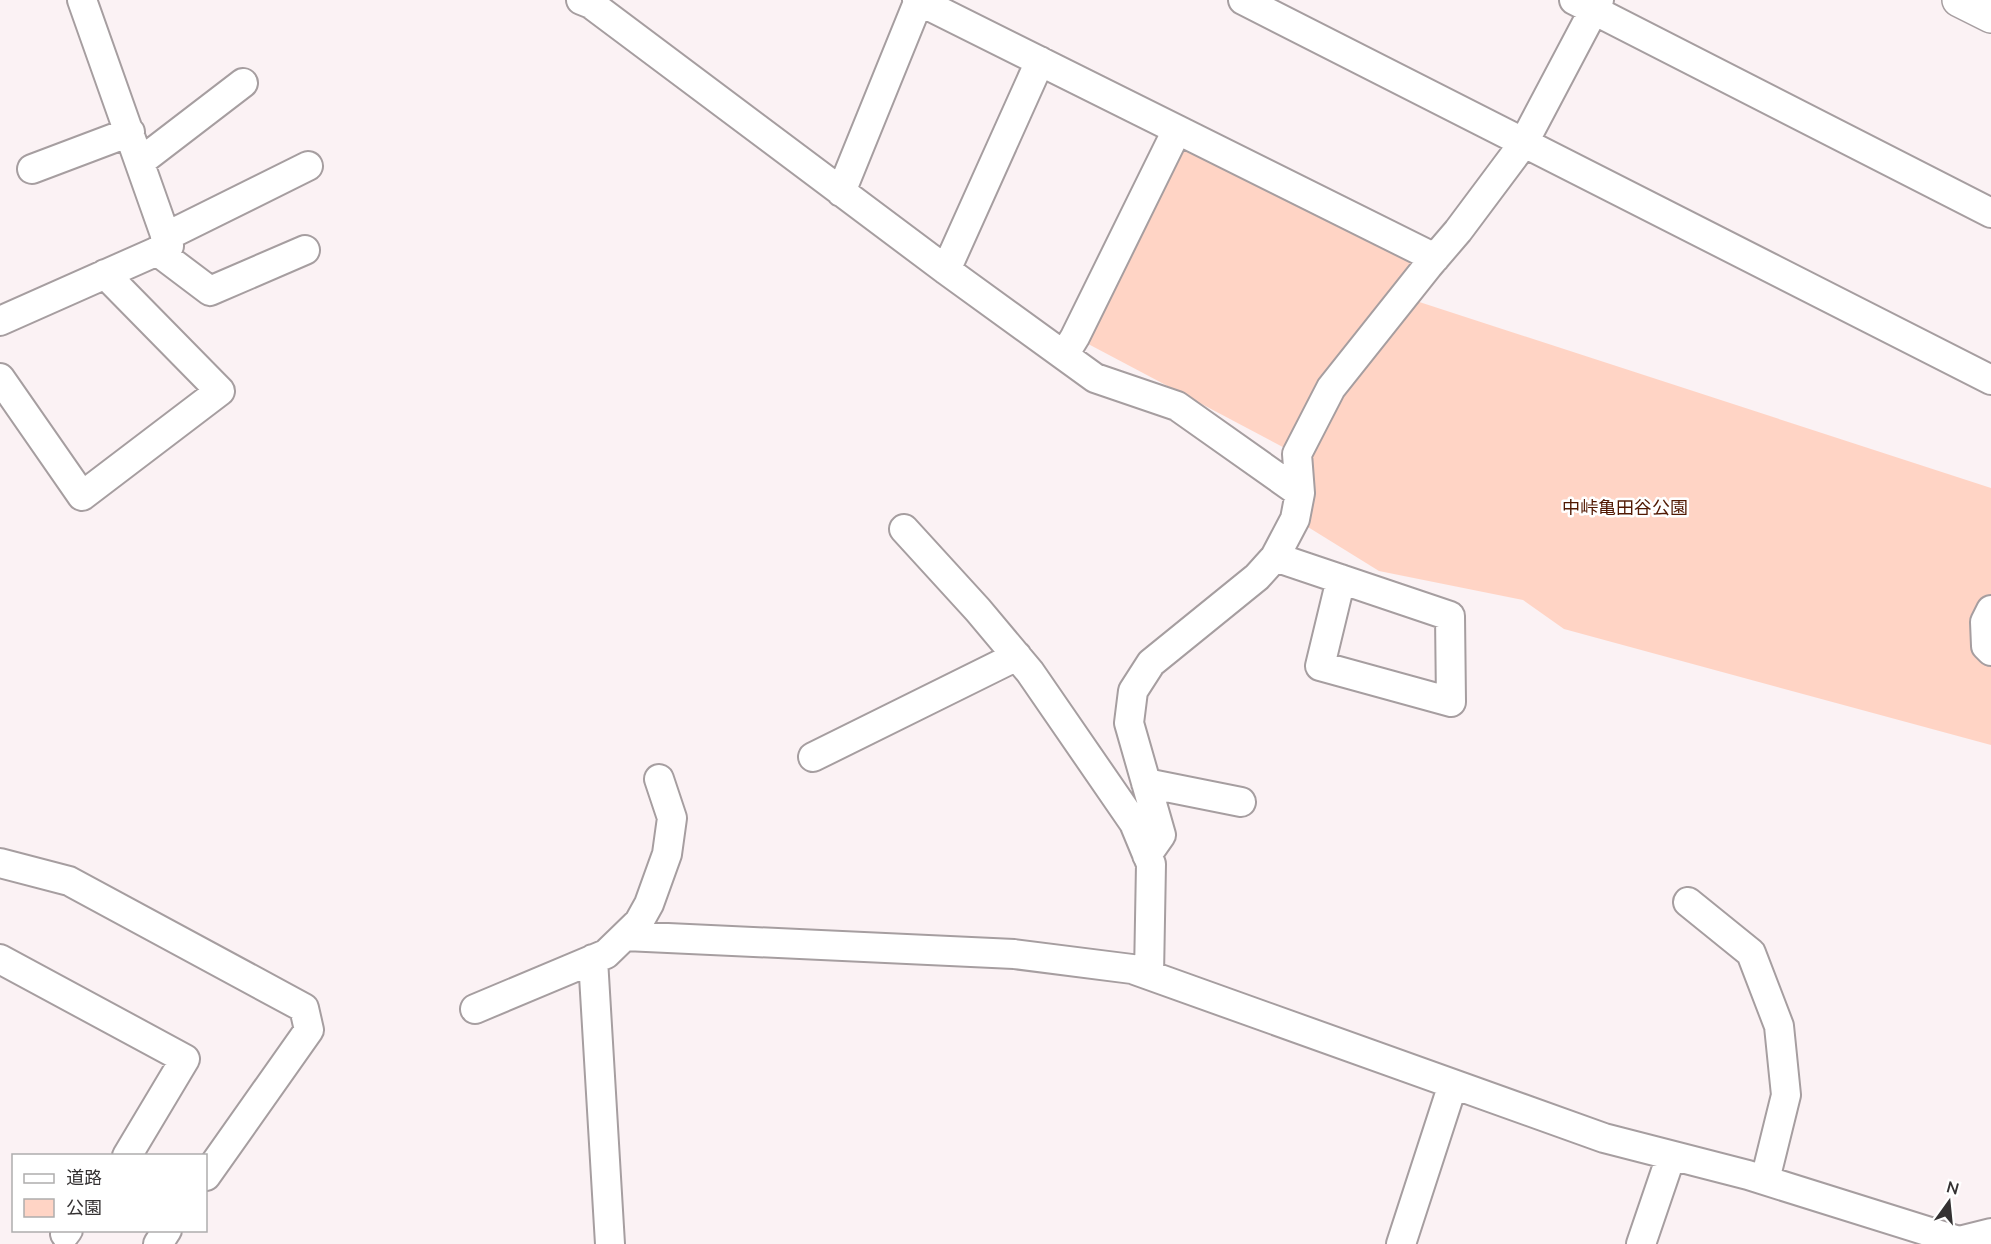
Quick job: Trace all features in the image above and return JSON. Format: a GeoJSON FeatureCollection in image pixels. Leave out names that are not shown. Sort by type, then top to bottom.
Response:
{"type":"FeatureCollection","features":[{"type":"Feature","properties":{"kind":"street"},"geometry":{"type":"LineString","coordinates":[[82,0],[140,162],[161,244],[210,291],[305,250]]}},
{"type":"Feature","properties":{"kind":"street"},"geometry":{"type":"LineString","coordinates":[[581,0],[591,4],[946,270],[1095,378],[1177,406],[1300,494]]}},
{"type":"Feature","properties":{"kind":"street"},"geometry":{"type":"LineString","coordinates":[[842,192],[918,0],[1435,258]]}},
{"type":"Feature","properties":{"kind":"street"},"geometry":{"type":"LineString","coordinates":[[1243,0],[1991,380]]}},
{"type":"Feature","properties":{"kind":"street"},"geometry":{"type":"LineString","coordinates":[[1959,0],[1991,16]]}},
{"type":"Feature","properties":{"kind":"street"},"geometry":{"type":"LineString","coordinates":[[1147,855],[1161,835],[1129,723],[1133,691],[1151,663],[1257,577],[1275,556],[1295,519],[1300,494],[1297,454],[1331,388],[1458,231],[1523,144],[1589,3],[1991,213]]}},
{"type":"Feature","properties":{"kind":"street"},"geometry":{"type":"LineString","coordinates":[[946,270],[1040,61]]}},
{"type":"Feature","properties":{"kind":"street"},"geometry":{"type":"LineString","coordinates":[[140,162],[243,83]]}},
{"type":"Feature","properties":{"kind":"street"},"geometry":{"type":"LineString","coordinates":[[1064,355],[1177,130]]}},
{"type":"Feature","properties":{"kind":"street"},"geometry":{"type":"LineString","coordinates":[[32,169],[130,132]]}},
{"type":"Feature","properties":{"kind":"street"},"geometry":{"type":"LineString","coordinates":[[0,321],[105,274],[308,166]]}},
{"type":"Feature","properties":{"kind":"street"},"geometry":{"type":"LineString","coordinates":[[0,378],[82,496],[220,391],[105,274]]}},
{"type":"Feature","properties":{"kind":"street"},"geometry":{"type":"LineString","coordinates":[[904,529],[978,609],[1030,672],[1134,823],[1150,864],[1149,975]]}},
{"type":"Feature","properties":{"kind":"street"},"geometry":{"type":"LineString","coordinates":[[1275,556],[1450,616],[1451,702],[1320,666],[1341,579]]}},
{"type":"Feature","properties":{"kind":"street"},"geometry":{"type":"LineString","coordinates":[[1991,610],[1985,622],[1986,646],[1991,651]]}},
{"type":"Feature","properties":{"kind":"street"},"geometry":{"type":"LineString","coordinates":[[813,757],[1017,656]]}},
{"type":"Feature","properties":{"kind":"street"},"geometry":{"type":"LineString","coordinates":[[475,1009],[606,954],[639,922],[649,904],[667,854],[672,818],[659,779]]}},
{"type":"Feature","properties":{"kind":"street"},"geometry":{"type":"LineString","coordinates":[[1146,783],[1242,802]]}},
{"type":"Feature","properties":{"kind":"street"},"geometry":{"type":"LineString","coordinates":[[3,869],[69,880],[304,1008],[309,1030],[207,1175]]}},
{"type":"Feature","properties":{"kind":"street"},"geometry":{"type":"LineString","coordinates":[[1688,902],[1751,953],[1779,1026],[1786,1095],[1765,1180]]}},
{"type":"Feature","properties":{"kind":"street"},"geometry":{"type":"LineString","coordinates":[[625,936],[1014,954],[1132,969],[1604,1138],[1765,1180],[1959,1241],[1991,1233]]}},
{"type":"Feature","properties":{"kind":"street"},"geometry":{"type":"LineString","coordinates":[[0,959],[185,1059],[128,1154]]}},
{"type":"Feature","properties":{"kind":"street"},"geometry":{"type":"LineString","coordinates":[[593,959],[610,1244]]}},
{"type":"Feature","properties":{"kind":"street"},"geometry":{"type":"LineString","coordinates":[[1401,1244],[1453,1084]]}},
{"type":"Feature","properties":{"kind":"street"},"geometry":{"type":"LineString","coordinates":[[1641,1244],[1671,1156]]}},
{"type":"Feature","properties":{"kind":"green space","name":"中峠亀田谷公園"},"geometry":{"type":"Polygon","coordinates":[[[1177,130],[1435,258],[1404,297],[1991,488],[1991,745],[1564,629],[1523,600],[1379,571],[1295,519],[1296,454],[1075,337],[1177,130]]]}}]}
